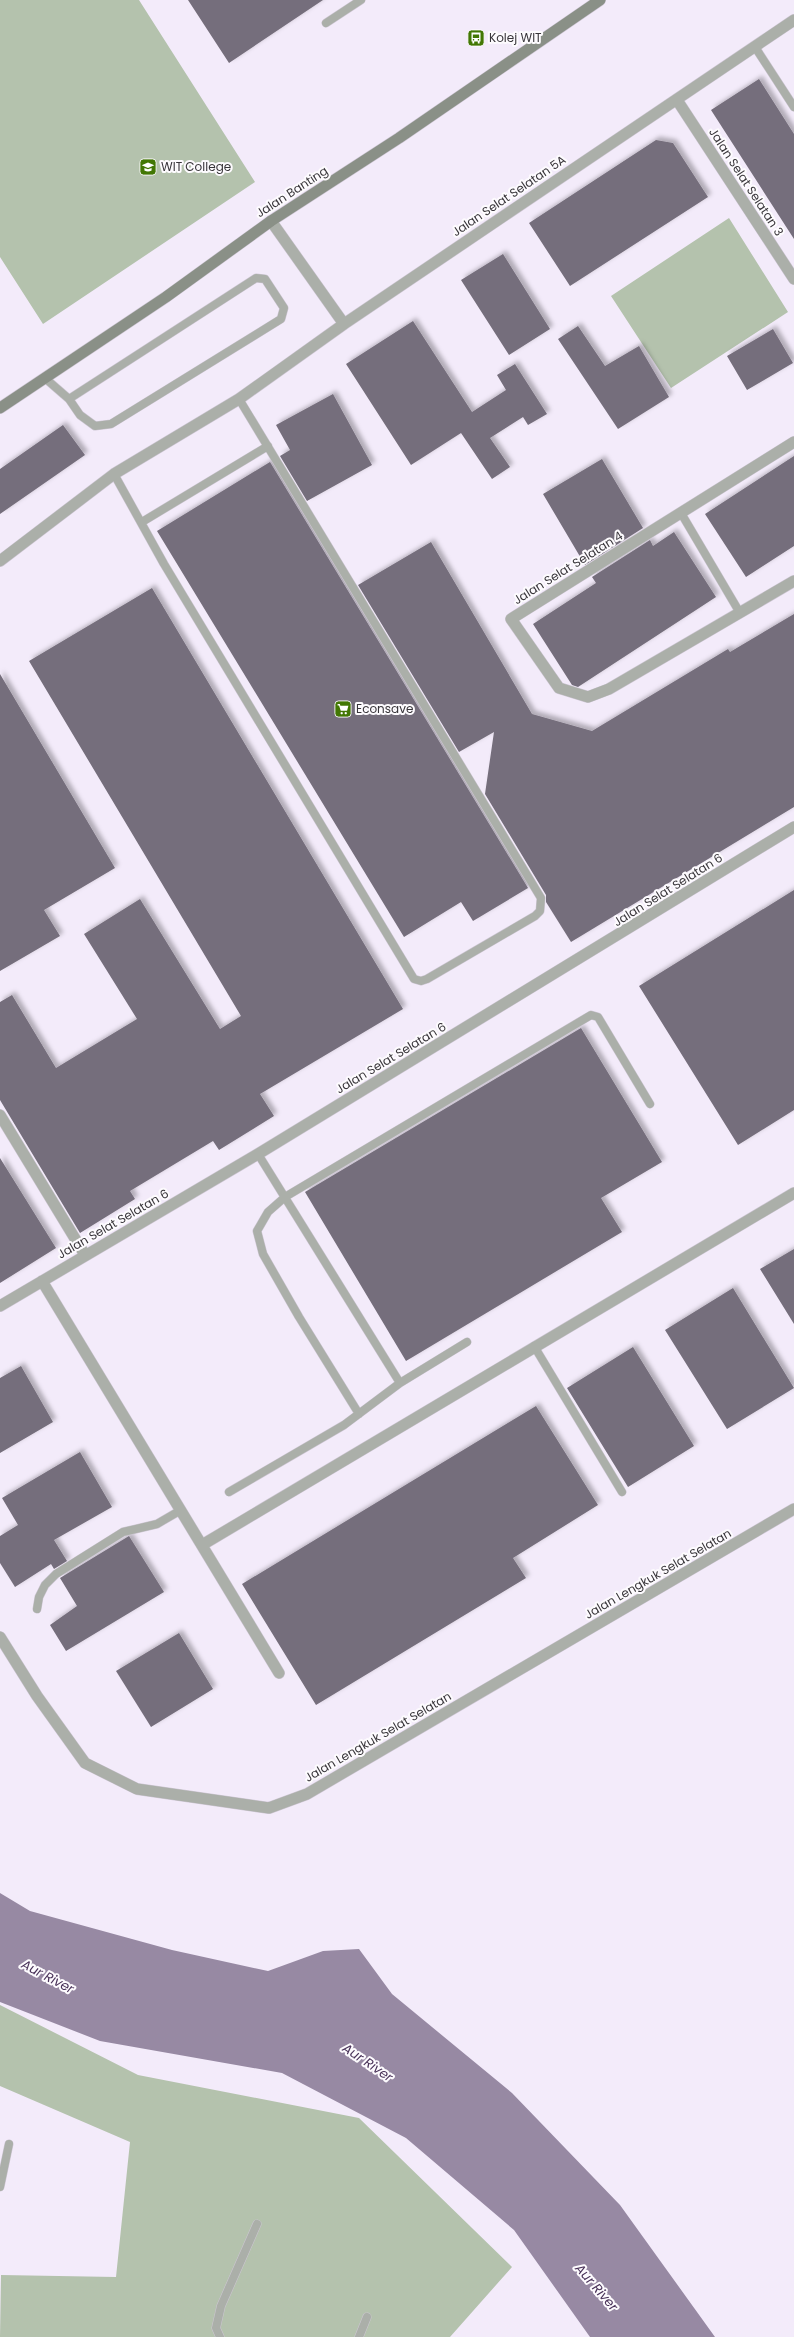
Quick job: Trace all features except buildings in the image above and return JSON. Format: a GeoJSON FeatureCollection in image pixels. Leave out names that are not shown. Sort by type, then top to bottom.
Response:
{"type":"FeatureCollection","features":[{"type":"Feature","properties":{"kind":"main road","name":"Jalan Banting"},"geometry":{"type":"LineString","coordinates":[[0,408],[166,297],[271,221],[400,138],[600,0]]}},
{"type":"Feature","properties":{"kind":"street","name":"Jalan Selat Selatan 5A"},"geometry":{"type":"LineString","coordinates":[[0,561],[114,474],[238,399],[344,324],[794,20]]}},
{"type":"Feature","properties":{"kind":"street","name":"Jalan Selat Selatan 3"},"geometry":{"type":"LineString","coordinates":[[677,100],[794,279]]}},
{"type":"Feature","properties":{"kind":"street"},"geometry":{"type":"LineString","coordinates":[[271,221],[344,324]]}},
{"type":"Feature","properties":{"kind":"street","name":"Jalan Selat Selatan 4"},"geometry":{"type":"LineString","coordinates":[[794,442],[511,619],[559,688],[588,697],[609,689],[794,581]]}},
{"type":"Feature","properties":{"kind":"street","name":"Jalan Selat Selatan 6"},"geometry":{"type":"LineString","coordinates":[[0,1306],[258,1154],[794,827]]}},
{"type":"Feature","properties":{"kind":"street"},"geometry":{"type":"LineString","coordinates":[[0,1116],[85,1255]]}},
{"type":"Feature","properties":{"kind":"street"},"geometry":{"type":"LineString","coordinates":[[202,1545],[534,1346],[794,1193]]}},
{"type":"Feature","properties":{"kind":"street"},"geometry":{"type":"LineString","coordinates":[[42,1281],[279,1673]]}},
{"type":"Feature","properties":{"kind":"street","name":"Jalan Lengkuk Selat Selatan"},"geometry":{"type":"LineString","coordinates":[[0,1637],[37,1696],[85,1763],[137,1789],[269,1808],[306,1794],[794,1509]]}},
{"type":"Feature","properties":{"kind":"lane"},"geometry":{"type":"LineString","coordinates":[[326,23],[361,0]]}},
{"type":"Feature","properties":{"kind":"lane"},"geometry":{"type":"LineString","coordinates":[[755,47],[794,107]]}},
{"type":"Feature","properties":{"kind":"lane"},"geometry":{"type":"LineString","coordinates":[[46,378],[69,399],[80,415],[94,426],[111,424],[281,319],[284,308],[265,279],[256,278],[69,399]]}},
{"type":"Feature","properties":{"kind":"lane"},"geometry":{"type":"LineString","coordinates":[[114,474],[164,564],[414,979],[421,982],[427,979],[535,916],[540,911],[540,898],[268,446],[238,399]]}},
{"type":"Feature","properties":{"kind":"lane"},"geometry":{"type":"LineString","coordinates":[[142,522],[268,446]]}},
{"type":"Feature","properties":{"kind":"lane"},"geometry":{"type":"LineString","coordinates":[[681,513],[740,612]]}},
{"type":"Feature","properties":{"kind":"lane"},"geometry":{"type":"LineString","coordinates":[[359,1414],[299,1317],[263,1254],[257,1231],[268,1212],[285,1197],[591,1015],[598,1017],[650,1104]]}},
{"type":"Feature","properties":{"kind":"lane"},"geometry":{"type":"LineString","coordinates":[[258,1154],[400,1383]]}},
{"type":"Feature","properties":{"kind":"lane"},"geometry":{"type":"LineString","coordinates":[[229,1492],[359,1414],[400,1383],[467,1342]]}},
{"type":"Feature","properties":{"kind":"lane"},"geometry":{"type":"LineString","coordinates":[[534,1346],[622,1492]]}},
{"type":"Feature","properties":{"kind":"lane"},"geometry":{"type":"LineString","coordinates":[[37,1609],[38,1597],[45,1585],[56,1574],[123,1532],[157,1524],[181,1510]]}},
{"type":"Feature","properties":{"kind":"lane"},"geometry":{"type":"LineString","coordinates":[[0,2187],[9,2144]]}},
{"type":"Feature","properties":{"kind":"lane"},"geometry":{"type":"LineString","coordinates":[[220,2337],[216,2328],[221,2306],[257,2224]]}},
{"type":"Feature","properties":{"kind":"lane"},"geometry":{"type":"LineString","coordinates":[[359,2337],[367,2317]]}},
{"type":"Feature","properties":{"kind":"green space","name":"WIT College"},"geometry":{"type":"Polygon","coordinates":[[[0,0],[139,0],[255,182],[43,324],[0,257],[0,0]]]}},
{"type":"Feature","properties":{"kind":"green space"},"geometry":{"type":"Polygon","coordinates":[[[729,218],[788,312],[671,388],[611,296],[729,218]]]}},
{"type":"Feature","properties":{"kind":"green space"},"geometry":{"type":"Polygon","coordinates":[[[0,2005],[138,2075],[359,2118],[512,2267],[450,2337],[0,2337],[1,2275],[116,2277],[130,2142],[0,2086],[0,2005]]]}},
{"type":"Feature","properties":{"kind":"water","name":"Aur River"},"geometry":{"type":"Polygon","coordinates":[[[0,1893],[30,1911],[172,1950],[268,1971],[323,1951],[359,1949],[392,1994],[512,2093],[620,2205],[715,2337],[590,2337],[514,2230],[406,2138],[282,2073],[100,2041],[0,2002],[0,1893]]]}},
{"type":"Feature","properties":{"kind":"place","name":"Kolej WIT"},"geometry":{"type":"Point","coordinates":[476,38]}},
{"type":"Feature","properties":{"kind":"place","name":"WIT College"},"geometry":{"type":"Point","coordinates":[148,167]}},
{"type":"Feature","properties":{"kind":"place","name":"Econsave"},"geometry":{"type":"Point","coordinates":[343,709]}}]}
